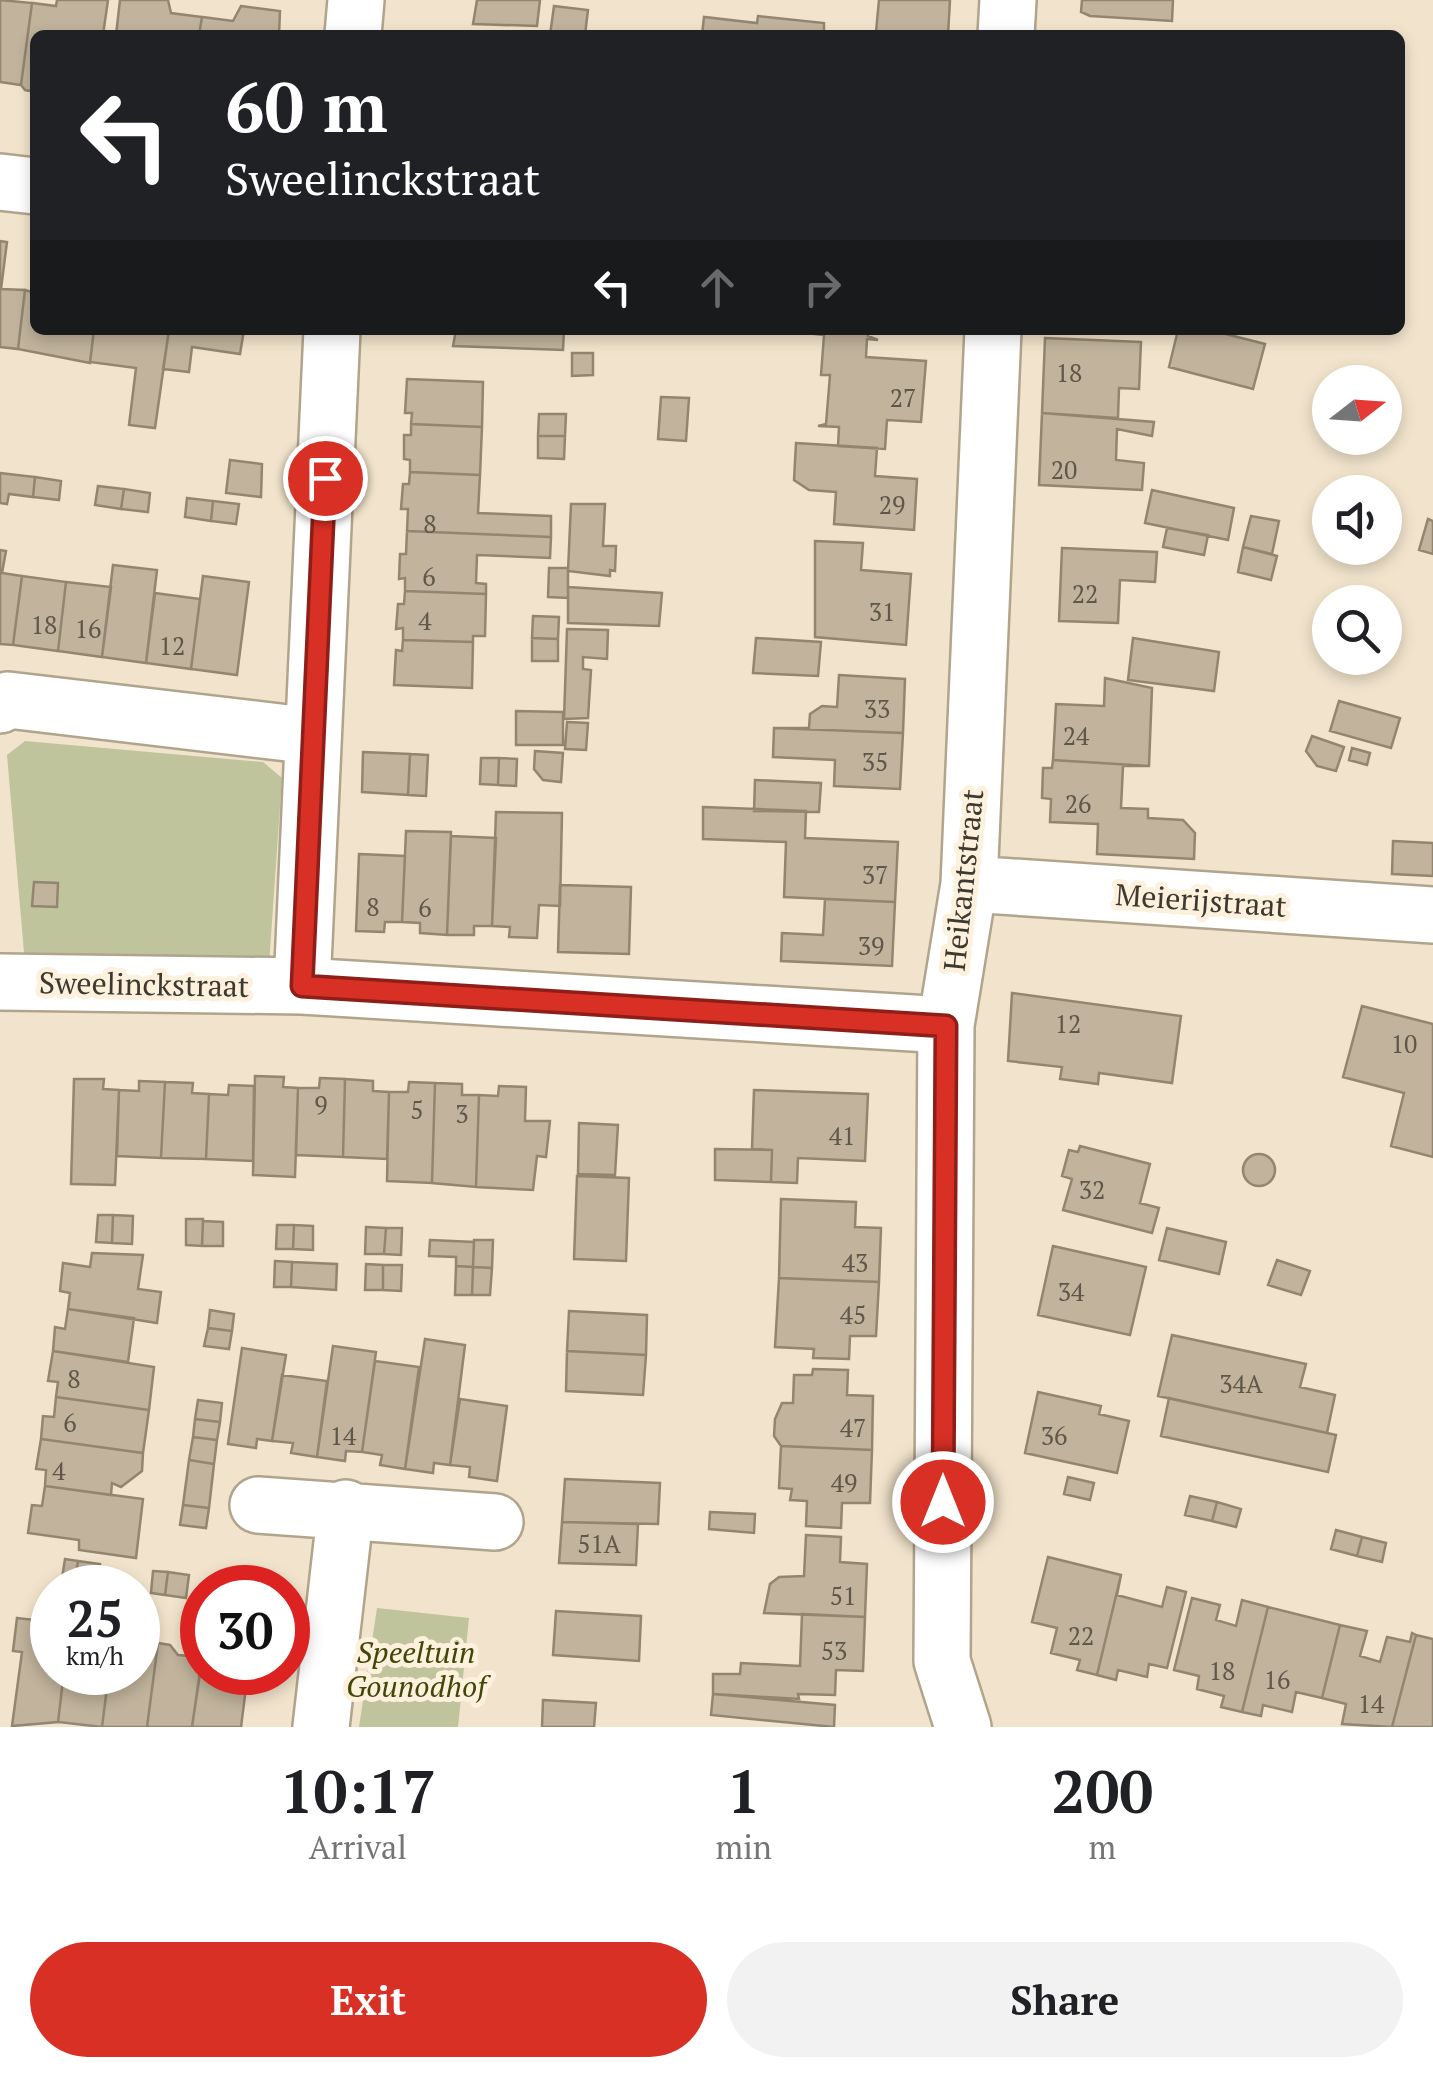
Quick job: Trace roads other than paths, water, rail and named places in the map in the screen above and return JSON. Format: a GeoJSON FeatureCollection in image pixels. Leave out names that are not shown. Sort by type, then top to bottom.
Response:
{"type":"FeatureCollection","features":[{"type":"Feature","properties":{"kind":"street"},"geometry":{"type":"LineString","coordinates":[[353,30],[356,0]]}},
{"type":"Feature","properties":{"kind":"street"},"geometry":{"type":"LineString","coordinates":[[1006,30],[1008,0]]}},
{"type":"Feature","properties":{"kind":"street"},"geometry":{"type":"LineString","coordinates":[[0,182],[30,185]]}},
{"type":"Feature","properties":{"kind":"street"},"geometry":{"type":"LineString","coordinates":[[302,986],[332,335]]}},
{"type":"Feature","properties":{"kind":"street","name":"Heikantstraat"},"geometry":{"type":"LineString","coordinates":[[963,1727],[942,1661],[946,1026],[969,884],[993,335]]}},
{"type":"Feature","properties":{"kind":"street"},"geometry":{"type":"LineString","coordinates":[[0,705],[8,700],[313,736]]}},
{"type":"Feature","properties":{"kind":"street","name":"Meierijstraat"},"geometry":{"type":"LineString","coordinates":[[969,884],[1433,915]]}},
{"type":"Feature","properties":{"kind":"street","name":"Sweelinckstraat"},"geometry":{"type":"LineString","coordinates":[[0,982],[302,986],[946,1026]]}},
{"type":"Feature","properties":{"kind":"street"},"geometry":{"type":"LineString","coordinates":[[258,1504],[495,1522]]}},
{"type":"Feature","properties":{"kind":"street"},"geometry":{"type":"LineString","coordinates":[[322,1727],[346,1508]]}},
{"type":"Feature","properties":{"kind":"park label","name":"Speeltuin Gounodhof"},"geometry":{"type":"Point","coordinates":[416,1669]}}]}
